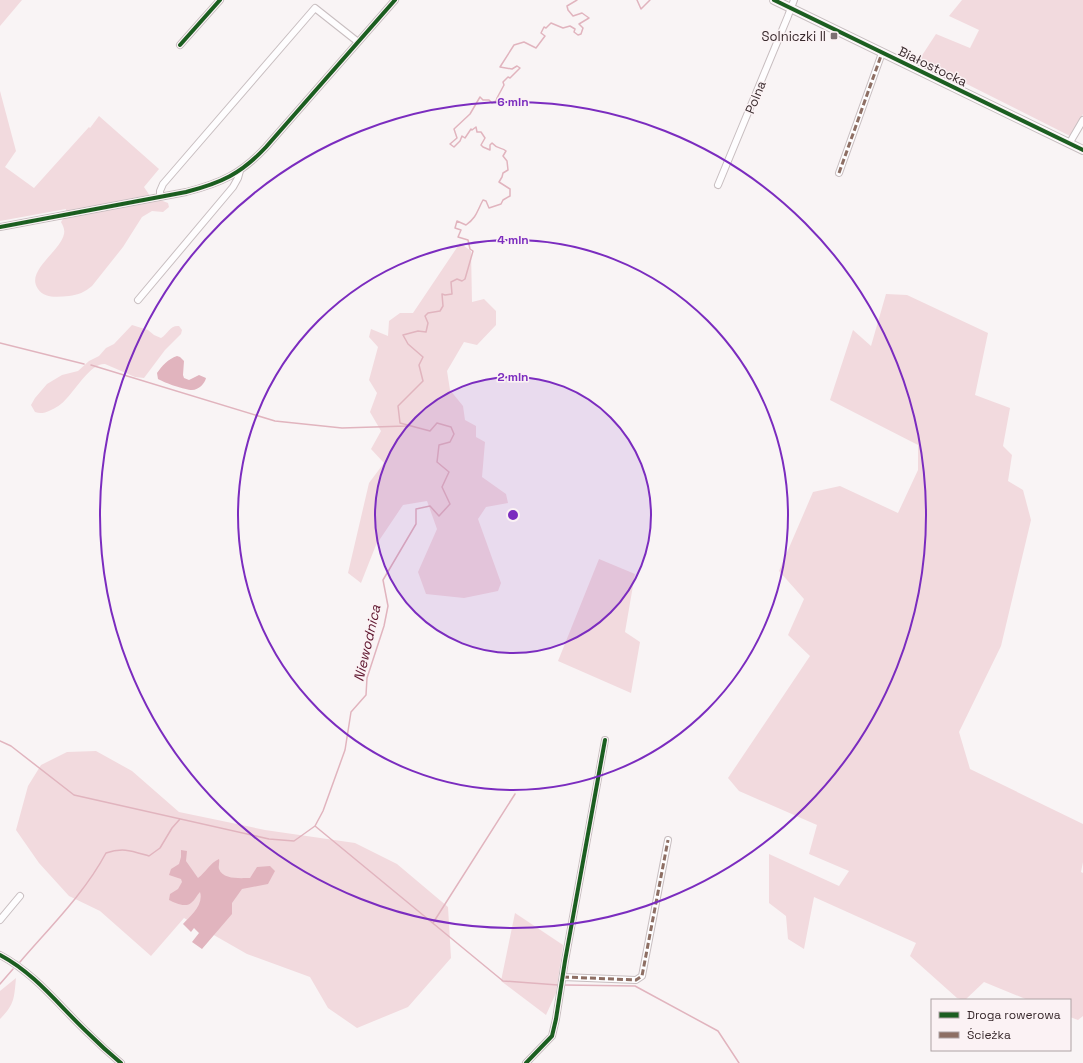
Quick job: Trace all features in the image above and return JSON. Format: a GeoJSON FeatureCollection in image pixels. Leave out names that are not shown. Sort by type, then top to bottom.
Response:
{"type":"FeatureCollection","features":[{"type":"Feature","properties":{"kind":"street"},"geometry":{"type":"LineString","coordinates":[[180,45],[220,0]]}},
{"type":"Feature","properties":{"kind":"street"},"geometry":{"type":"LineString","coordinates":[[0,227],[209,186],[240,171],[253,161],[266,147],[395,0]]}},
{"type":"Feature","properties":{"kind":"street","name":"Białostocka"},"geometry":{"type":"LineString","coordinates":[[774,0],[1083,150]]}},
{"type":"Feature","properties":{"kind":"street","name":"Polna"},"geometry":{"type":"LineString","coordinates":[[718,185],[794,0]]}},
{"type":"Feature","properties":{"kind":"street"},"geometry":{"type":"LineString","coordinates":[[160,196],[160,191],[163,184],[315,8],[358,42]]}},
{"type":"Feature","properties":{"kind":"street"},"geometry":{"type":"LineString","coordinates":[[839,173],[882,53]]}},
{"type":"Feature","properties":{"kind":"street"},"geometry":{"type":"LineString","coordinates":[[1070,144],[1083,120]]}},
{"type":"Feature","properties":{"kind":"street"},"geometry":{"type":"LineString","coordinates":[[138,300],[233,187],[240,171]]}},
{"type":"Feature","properties":{"kind":"street"},"geometry":{"type":"LineString","coordinates":[[526,1063],[552,1036],[556,1020],[606,740]]}},
{"type":"Feature","properties":{"kind":"street"},"geometry":{"type":"LineString","coordinates":[[563,977],[636,980],[642,976],[668,840]]}},
{"type":"Feature","properties":{"kind":"street"},"geometry":{"type":"LineString","coordinates":[[0,920],[20,896]]}},
{"type":"Feature","properties":{"kind":"street"},"geometry":{"type":"LineString","coordinates":[[0,955],[23,970],[46,990],[89,1034],[121,1063]]}},
{"type":"Feature","properties":{"kind":"shaded area"},"geometry":{"type":"Polygon","coordinates":[[[0,0],[22,0],[0,26],[0,0]]]}},
{"type":"Feature","properties":{"kind":"shaded area"},"geometry":{"type":"Polygon","coordinates":[[[962,0],[1083,0],[1083,114],[1070,136],[919,60],[936,34],[970,48],[979,30],[949,16],[962,0]]]}},
{"type":"Feature","properties":{"kind":"shaded area"},"geometry":{"type":"Polygon","coordinates":[[[0,91],[16,151],[5,167],[34,188],[89,127],[90,128],[99,116],[159,169],[144,187],[150,196],[168,203],[169,207],[163,212],[152,211],[142,217],[123,247],[92,286],[81,293],[72,296],[48,296],[38,289],[35,282],[39,268],[56,248],[64,234],[64,228],[61,222],[65,216],[66,209],[0,221],[0,91]]]}},
{"type":"Feature","properties":{"kind":"shaded area"},"geometry":{"type":"Polygon","coordinates":[[[460,243],[471,251],[472,302],[484,299],[496,311],[496,325],[477,345],[464,342],[447,371],[450,390],[463,406],[465,420],[476,426],[476,437],[485,442],[482,477],[506,494],[508,503],[486,507],[478,519],[501,583],[498,591],[464,598],[426,594],[418,572],[437,529],[427,501],[403,505],[376,545],[361,583],[348,573],[369,483],[384,463],[371,449],[381,431],[370,412],[377,393],[369,380],[378,347],[369,337],[371,329],[388,336],[389,321],[400,313],[413,313],[460,243]]]}},
{"type":"Feature","properties":{"kind":"shaded area"},"geometry":{"type":"Polygon","coordinates":[[[886,294],[907,295],[988,333],[975,395],[1010,408],[1003,446],[1012,455],[1008,481],[1023,490],[1031,520],[1001,646],[959,732],[970,769],[1083,824],[1083,862],[1081,872],[1083,873],[1083,1016],[1078,1020],[1071,1017],[1071,999],[1026,999],[984,982],[966,999],[957,998],[910,956],[916,943],[814,897],[804,949],[788,939],[786,916],[769,903],[769,854],[839,886],[849,871],[809,854],[817,825],[739,791],[728,778],[810,656],[788,635],[804,599],[779,571],[813,492],[840,486],[898,513],[918,470],[918,445],[830,400],[853,330],[871,346],[886,294]]]}},
{"type":"Feature","properties":{"kind":"shaded area"},"geometry":{"type":"Polygon","coordinates":[[[132,325],[148,330],[161,338],[173,327],[179,326],[182,330],[181,334],[165,350],[144,378],[135,377],[105,364],[100,365],[84,377],[59,406],[46,412],[35,412],[31,405],[47,384],[62,375],[78,371],[89,361],[99,356],[106,348],[114,344],[132,325]]]}},
{"type":"Feature","properties":{"kind":"shaded area"},"geometry":{"type":"Polygon","coordinates":[[[177,356],[184,361],[184,378],[189,380],[199,375],[206,378],[199,388],[189,390],[158,379],[157,373],[161,368],[168,361],[177,356]]]}},
{"type":"Feature","properties":{"kind":"shaded area"},"geometry":{"type":"Polygon","coordinates":[[[599,559],[635,574],[625,632],[640,642],[631,693],[558,661],[599,559]]]}},
{"type":"Feature","properties":{"kind":"shaded area"},"geometry":{"type":"Polygon","coordinates":[[[96,751],[132,771],[179,812],[265,830],[355,843],[397,864],[448,907],[451,958],[408,1007],[357,1028],[328,1008],[310,977],[247,954],[184,918],[151,956],[100,911],[69,896],[39,863],[16,830],[28,786],[41,765],[67,752],[96,751]]]}},
{"type":"Feature","properties":{"kind":"shaded area"},"geometry":{"type":"Polygon","coordinates":[[[181,850],[187,851],[186,861],[198,878],[219,859],[219,869],[221,873],[228,877],[250,878],[257,867],[270,866],[275,871],[268,884],[242,889],[232,903],[232,914],[202,949],[192,942],[199,933],[194,928],[191,932],[183,924],[193,914],[198,906],[201,897],[200,892],[191,903],[186,905],[169,900],[170,894],[178,889],[182,882],[181,879],[169,875],[171,869],[179,864],[181,850]]]}},
{"type":"Feature","properties":{"kind":"shaded area"},"geometry":{"type":"Polygon","coordinates":[[[515,913],[563,945],[556,993],[546,1015],[501,981],[515,913]]]}},
{"type":"Feature","properties":{"kind":"shaded area"},"geometry":{"type":"Polygon","coordinates":[[[16,978],[13,1000],[9,1009],[0,1019],[0,991],[16,978]]]}},
{"type":"Feature","properties":{"kind":"waterway","name":"Niewodnica"},"geometry":{"type":"LineString","coordinates":[[0,741],[11,746],[74,795],[269,839],[294,841],[315,826],[323,811],[345,750],[351,712],[366,695],[367,678],[384,626],[388,606],[383,580],[416,524],[416,509],[430,506],[439,516],[450,504],[442,487],[449,472],[437,462],[439,445],[450,442],[454,434],[451,427],[437,423],[430,431],[400,423],[398,406],[423,381],[419,365],[423,357],[408,344],[403,335],[418,331],[426,332],[428,323],[425,316],[428,313],[440,311],[443,306],[442,294],[452,294],[451,282],[457,279],[462,281],[465,279],[473,251],[470,249],[468,240],[458,237],[461,230],[455,228],[457,221],[466,225],[470,222],[483,200],[486,201],[489,208],[501,204],[503,200],[510,196],[510,189],[499,182],[503,173],[508,170],[507,161],[503,156],[506,151],[496,147],[492,143],[490,145],[490,150],[483,147],[481,145],[485,138],[481,132],[477,132],[476,127],[472,130],[471,129],[465,138],[462,136],[460,141],[454,147],[450,144],[457,138],[454,129],[470,114],[480,97],[483,100],[489,100],[492,103],[496,101],[504,85],[503,82],[508,77],[510,78],[520,68],[517,66],[512,69],[500,67],[514,45],[524,42],[536,48],[545,36],[541,33],[544,27],[546,28],[551,23],[563,28],[570,26],[575,29],[574,32],[578,35],[581,34],[583,28],[579,24],[589,18],[582,13],[573,16],[568,10],[567,6],[577,0]]}},
{"type":"Feature","properties":{"kind":"waterway","name":"Niewodnica"},"geometry":{"type":"LineString","coordinates":[[637,0],[641,9],[650,0]]}},
{"type":"Feature","properties":{"kind":"waterway"},"geometry":{"type":"LineString","coordinates":[[0,343],[84,364]]}},
{"type":"Feature","properties":{"kind":"waterway"},"geometry":{"type":"LineString","coordinates":[[91,365],[275,421],[342,428],[406,426]]}},
{"type":"Feature","properties":{"kind":"waterway"},"geometry":{"type":"LineString","coordinates":[[433,923],[515,794]]}},
{"type":"Feature","properties":{"kind":"waterway"},"geometry":{"type":"LineString","coordinates":[[20,962],[77,896],[88,882],[106,853],[123,850],[149,856],[160,848],[172,828],[180,819]]}},
{"type":"Feature","properties":{"kind":"waterway"},"geometry":{"type":"LineString","coordinates":[[315,826],[503,981],[558,985]]}},
{"type":"Feature","properties":{"kind":"waterway"},"geometry":{"type":"LineString","coordinates":[[0,984],[13,969]]}},
{"type":"Feature","properties":{"kind":"waterway"},"geometry":{"type":"LineString","coordinates":[[565,985],[635,986],[718,1031],[739,1063]]}},
{"type":"Feature","properties":{"kind":"marked path"},"geometry":{"type":"LineString","coordinates":[[839,173],[882,53]]}},
{"type":"Feature","properties":{"kind":"marked path"},"geometry":{"type":"LineString","coordinates":[[563,977],[636,980],[642,976],[668,840]]}},
{"type":"Feature","properties":{"kind":"cycle path"},"geometry":{"type":"LineString","coordinates":[[180,45],[220,0]]}},
{"type":"Feature","properties":{"kind":"cycle path"},"geometry":{"type":"LineString","coordinates":[[0,227],[186,192],[210,185],[239,171],[266,147],[395,0]]}},
{"type":"Feature","properties":{"kind":"cycle path"},"geometry":{"type":"LineString","coordinates":[[774,0],[1083,150]]}},
{"type":"Feature","properties":{"kind":"cycle path"},"geometry":{"type":"LineString","coordinates":[[526,1063],[552,1036],[605,740]]}},
{"type":"Feature","properties":{"kind":"cycle path"},"geometry":{"type":"LineString","coordinates":[[0,955],[36,981],[78,1024],[121,1063]]}},
{"type":"Feature","properties":{"kind":"place","name":"Solniczki II"},"geometry":{"type":"Point","coordinates":[834,36]}}]}
